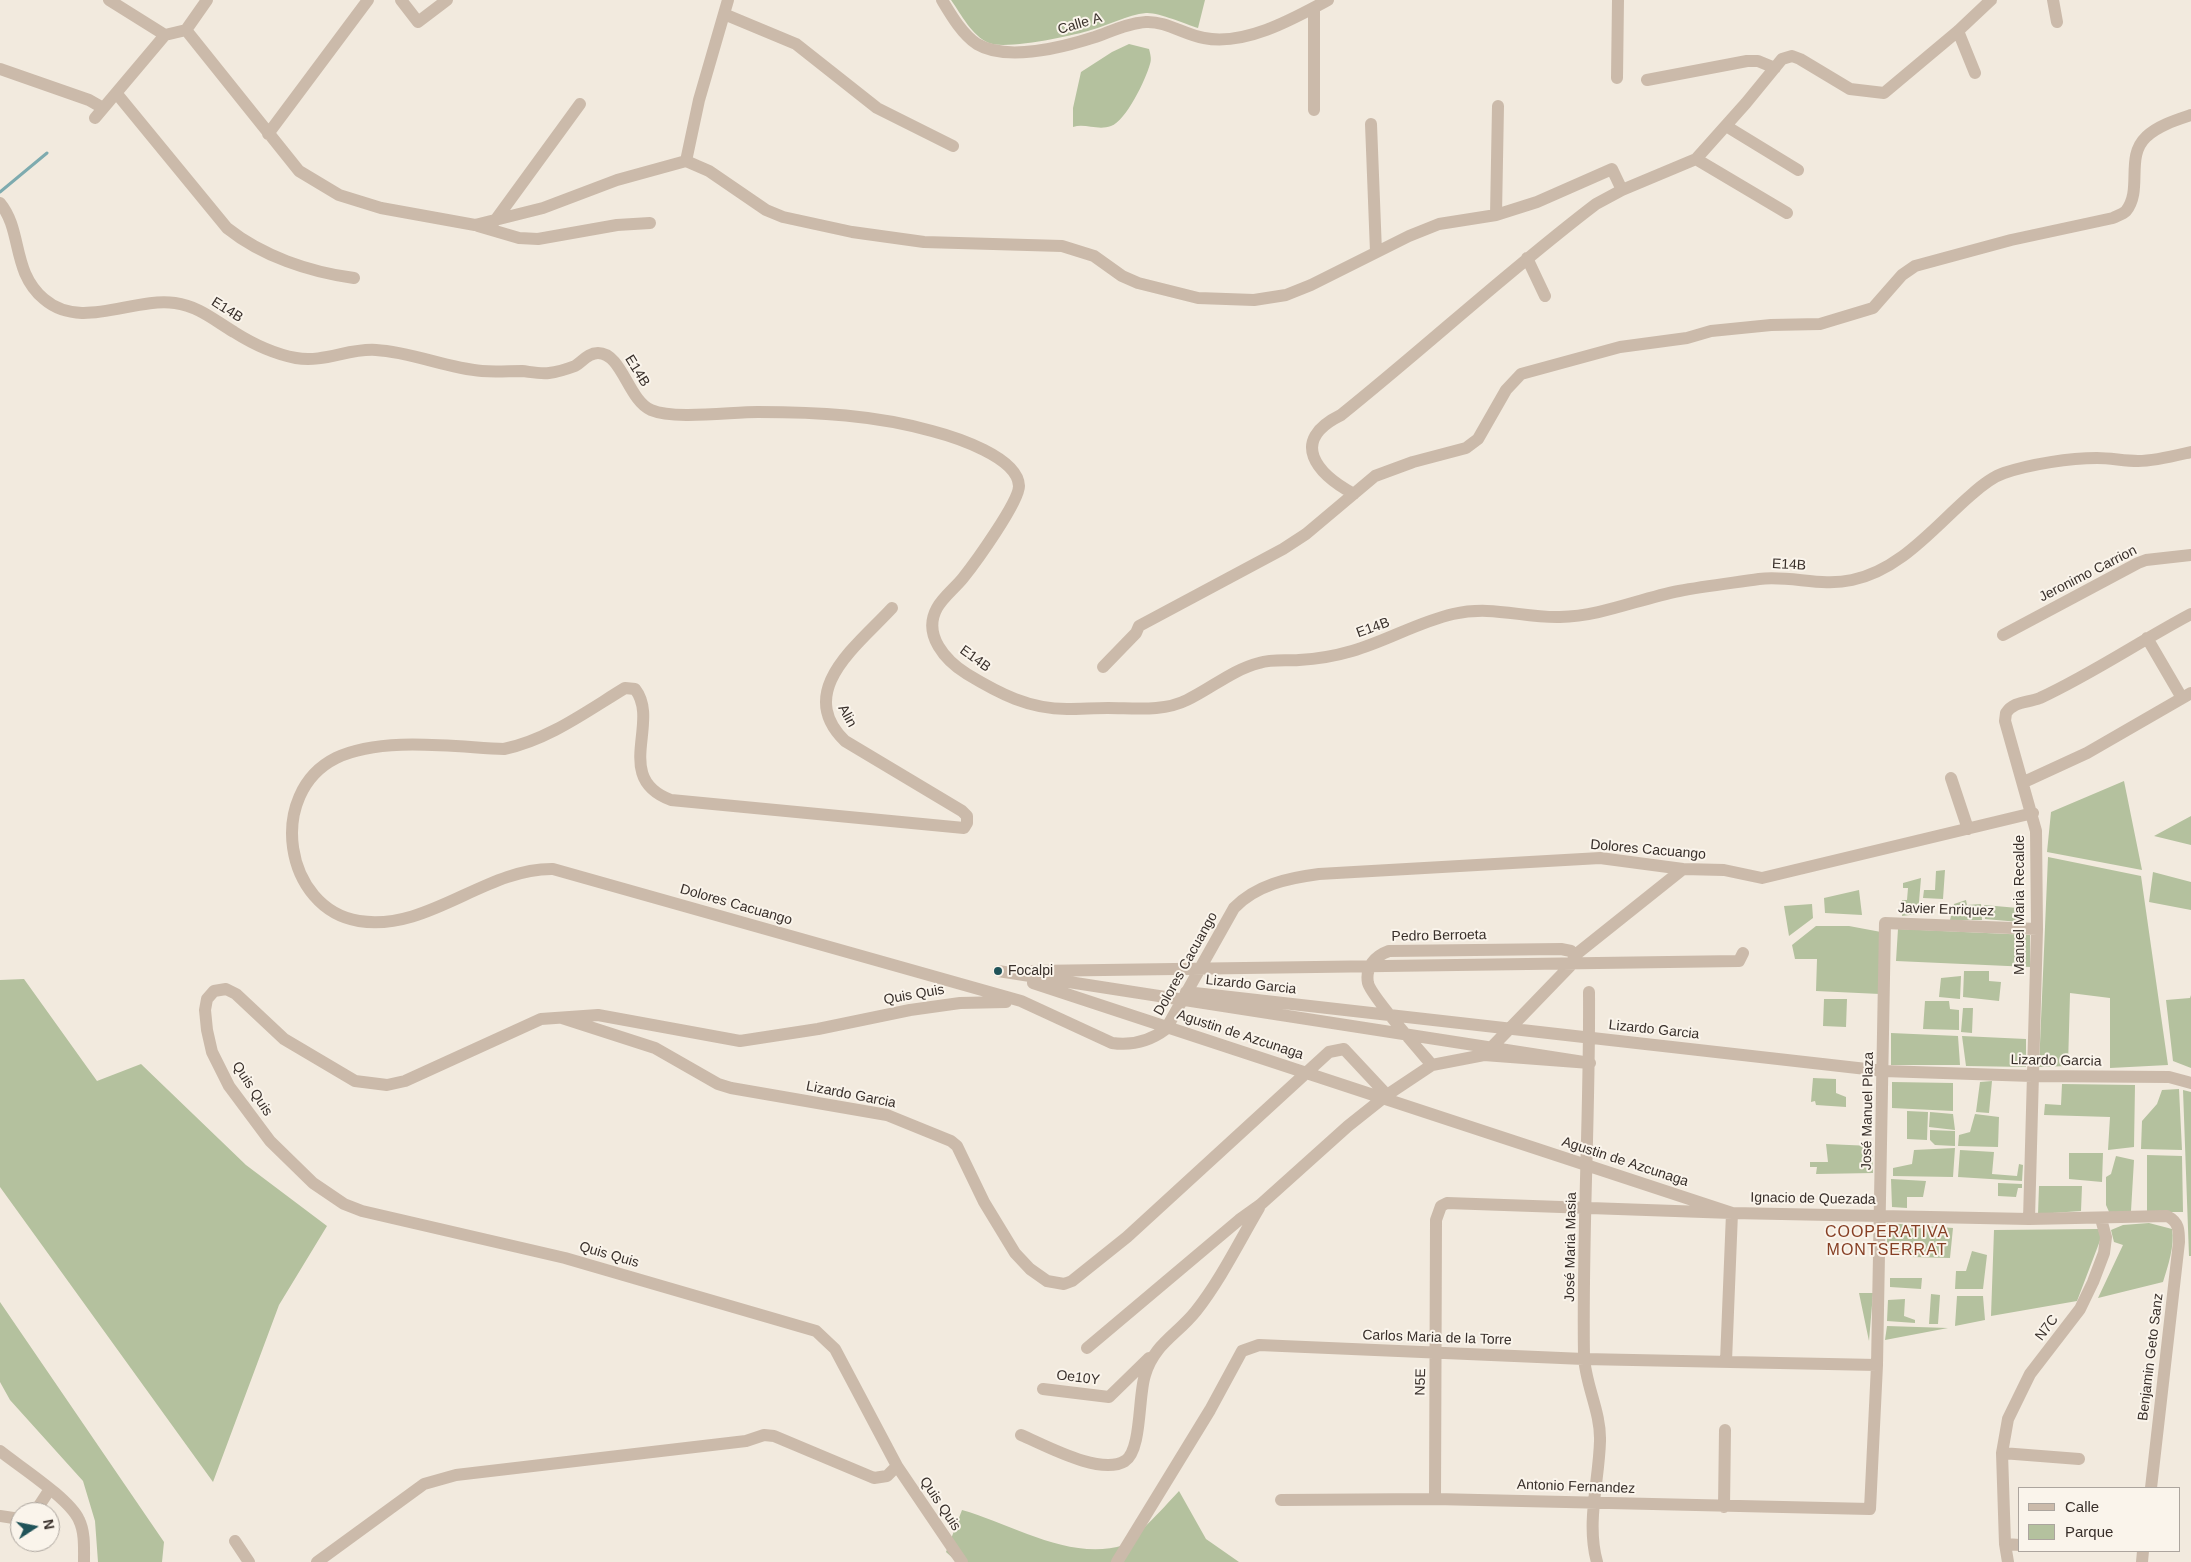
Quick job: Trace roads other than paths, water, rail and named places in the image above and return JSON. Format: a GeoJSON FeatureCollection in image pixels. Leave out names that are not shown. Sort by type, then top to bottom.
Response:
{"type":"FeatureCollection","features":[{"type":"Feature","properties":{"kind":"street"},"geometry":{"type":"LineString","coordinates":[[109,0],[165,36]]}},
{"type":"Feature","properties":{"kind":"street"},"geometry":{"type":"LineString","coordinates":[[95,118],[165,36],[186,30],[207,0]]}},
{"type":"Feature","properties":{"kind":"street"},"geometry":{"type":"LineString","coordinates":[[268,134],[368,0]]}},
{"type":"Feature","properties":{"kind":"street"},"geometry":{"type":"LineString","coordinates":[[401,0],[418,22],[447,0]]}},
{"type":"Feature","properties":{"kind":"street"},"geometry":{"type":"LineString","coordinates":[[686,161],[699,100],[728,0]]}},
{"type":"Feature","properties":{"kind":"street","name":"Calle A"},"geometry":{"type":"LineString","coordinates":[[942,0],[968,37],[991,50],[1005,53],[1048,48],[1093,38],[1126,26],[1147,22],[1204,38],[1228,41],[1245,38],[1328,0]]}},
{"type":"Feature","properties":{"kind":"street"},"geometry":{"type":"LineString","coordinates":[[1617,78],[1618,0]]}},
{"type":"Feature","properties":{"kind":"street"},"geometry":{"type":"LineString","coordinates":[[1354,494],[1333,483],[1317,466],[1312,452],[1314,437],[1326,423],[1341,415],[1428,345],[1453,320],[1527,258],[1596,204],[1622,190],[1696,159],[1782,59],[1792,56],[1800,59],[1850,89],[1884,93],[1958,31],[1991,0]]}},
{"type":"Feature","properties":{"kind":"street"},"geometry":{"type":"LineString","coordinates":[[2054,0],[2057,22]]}},
{"type":"Feature","properties":{"kind":"street"},"geometry":{"type":"LineString","coordinates":[[1314,8],[1314,110]]}},
{"type":"Feature","properties":{"kind":"street"},"geometry":{"type":"LineString","coordinates":[[724,14],[796,44],[877,108],[953,146]]}},
{"type":"Feature","properties":{"kind":"street"},"geometry":{"type":"LineString","coordinates":[[186,30],[268,134],[299,170],[340,195],[381,208],[475,225],[519,238],[538,239],[617,225],[650,223]]}},
{"type":"Feature","properties":{"kind":"street"},"geometry":{"type":"LineString","coordinates":[[1958,31],[1975,73]]}},
{"type":"Feature","properties":{"kind":"street"},"geometry":{"type":"LineString","coordinates":[[1647,80],[1747,61],[1758,61],[1775,68]]}},
{"type":"Feature","properties":{"kind":"street"},"geometry":{"type":"LineString","coordinates":[[0,69],[89,100],[103,108]]}},
{"type":"Feature","properties":{"kind":"street"},"geometry":{"type":"LineString","coordinates":[[117,94],[227,228],[237,236],[266,251],[320,273],[354,278]]}},
{"type":"Feature","properties":{"kind":"street"},"geometry":{"type":"LineString","coordinates":[[494,222],[580,104]]}},
{"type":"Feature","properties":{"kind":"street"},"geometry":{"type":"LineString","coordinates":[[1496,215],[1498,106]]}},
{"type":"Feature","properties":{"kind":"street"},"geometry":{"type":"LineString","coordinates":[[1103,667],[1136,633],[1139,626],[1283,549],[1375,476],[1392,469],[1466,448],[1478,439],[1506,390],[1520,374],[1620,348],[1680,339],[1711,332],[1771,324],[1820,324],[1873,308],[1902,275],[1915,266],[2011,240],[2112,218],[2126,212],[2132,200],[2135,156],[2146,136],[2175,120],[2191,115]]}},
{"type":"Feature","properties":{"kind":"street"},"geometry":{"type":"LineString","coordinates":[[1371,124],[1376,252]]}},
{"type":"Feature","properties":{"kind":"street"},"geometry":{"type":"LineString","coordinates":[[1726,126],[1798,170]]}},
{"type":"Feature","properties":{"kind":"street"},"geometry":{"type":"LineString","coordinates":[[1696,159],[1787,213]]}},
{"type":"Feature","properties":{"kind":"street"},"geometry":{"type":"LineString","coordinates":[[475,225],[494,222],[543,208],[617,180],[686,161],[708,171],[766,210],[783,217],[852,232],[924,242],[1062,246],[1094,256],[1122,276],[1138,283],[1198,298],[1254,300],[1286,295],[1311,285],[1376,252],[1439,224],[1496,215],[1536,202],[1612,170],[1622,190]]}},
{"type":"Feature","properties":{"kind":"street","name":"E14B"},"geometry":{"type":"LineString","coordinates":[[0,204],[7,210],[10,217],[17,252],[27,277],[43,298],[70,313],[112,310],[162,302],[181,303],[204,311],[259,346],[307,360],[331,358],[368,349],[480,371],[550,373],[575,365],[592,354],[600,353],[608,355],[618,367],[636,399],[651,410],[672,414],[757,412],[860,416],[931,430],[971,444],[1002,461],[1014,472],[1019,486],[1014,503],[964,576],[934,611],[932,626],[938,647],[953,665],[1017,702],[1044,707],[1065,709],[1168,707],[1186,700],[1238,670],[1266,660],[1297,660],[1348,653],[1400,634],[1430,620],[1477,610],[1499,610],[1543,617],[1564,617],[1600,613],[1676,592],[1766,578],[1841,583],[1866,577],[1887,567],[1915,547],[1935,525],[1983,484],[2001,473],[2068,459],[2102,458],[2139,461],[2191,452]]}},
{"type":"Feature","properties":{"kind":"street"},"geometry":{"type":"LineString","coordinates":[[1527,258],[1545,296]]}},
{"type":"Feature","properties":{"kind":"street","name":"Jeronimo Carrion"},"geometry":{"type":"LineString","coordinates":[[2003,635],[2138,563],[2146,560],[2191,555]]}},
{"type":"Feature","properties":{"kind":"street","name":"Alin"},"geometry":{"type":"LineString","coordinates":[[892,608],[837,668],[826,691],[825,711],[837,733],[845,741],[962,811],[967,816],[967,823]]}},
{"type":"Feature","properties":{"kind":"street"},"geometry":{"type":"LineString","coordinates":[[2024,782],[2088,753],[2186,696],[2147,638],[2191,614]]}},
{"type":"Feature","properties":{"kind":"street","name":"Manuel Maria Recalde"},"geometry":{"type":"LineString","coordinates":[[2029,1219],[2037,929],[2036,831],[2033,813],[2005,722],[2006,713],[2009,708],[2037,699],[2147,638]]}},
{"type":"Feature","properties":{"kind":"street","name":"Dolores Cacuango"},"geometry":{"type":"LineString","coordinates":[[967,823],[964,828],[958,829],[671,800],[657,795],[649,788],[641,766],[642,702],[635,689],[625,688],[554,730],[521,746],[504,749],[386,745],[360,749],[334,759],[312,777],[298,797],[291,824],[294,859],[304,881],[320,900],[338,915],[358,921],[386,923],[410,917],[521,871],[553,869],[1021,1001],[1112,1043],[1143,1041],[1156,1036],[1167,1027],[1239,902],[1274,882],[1300,876],[1600,858],[1683,869],[1724,870],[1762,878],[2033,813]]}},
{"type":"Feature","properties":{"kind":"street"},"geometry":{"type":"LineString","coordinates":[[1951,778],[1968,829]]}},
{"type":"Feature","properties":{"kind":"street"},"geometry":{"type":"LineString","coordinates":[[1488,1051],[1573,959],[1683,869]]}},
{"type":"Feature","properties":{"kind":"street","name":"Javier Enriquez"},"geometry":{"type":"LineString","coordinates":[[1885,923],[2037,929]]}},
{"type":"Feature","properties":{"kind":"street","name":"José Manuel Plaza"},"geometry":{"type":"LineString","coordinates":[[1870,1509],[1877,1365],[1881,1215],[1885,923]]}},
{"type":"Feature","properties":{"kind":"street","name":"Pedro Berroeta"},"geometry":{"type":"LineString","coordinates":[[1370,966],[1375,958],[1389,951],[1561,948],[1571,951],[1573,959]]}},
{"type":"Feature","properties":{"kind":"street"},"geometry":{"type":"LineString","coordinates":[[1573,959],[1739,961],[1743,953]]}},
{"type":"Feature","properties":{"kind":"street"},"geometry":{"type":"LineString","coordinates":[[998,971],[1370,966],[1368,983],[1371,991],[1432,1065]]}},
{"type":"Feature","properties":{"kind":"street","name":"Lizardo Garcia"},"geometry":{"type":"LineString","coordinates":[[998,971],[1185,996],[1391,1015],[1884,1071],[2032,1076],[2169,1077],[2191,1082]]}},
{"type":"Feature","properties":{"kind":"street","name":"Agustin de Azcunaga"},"geometry":{"type":"LineString","coordinates":[[998,971],[1307,1073],[1385,1096],[1732,1213]]}},
{"type":"Feature","properties":{"kind":"street","name":"Quis Quis"},"geometry":{"type":"LineString","coordinates":[[962,1562],[897,1466],[835,1349],[816,1331],[565,1258],[362,1211],[344,1204],[328,1193],[270,1142],[229,1086],[212,1052],[205,1010],[207,999],[214,991],[226,989],[236,994],[284,1039],[355,1081],[387,1085],[405,1081],[541,1019],[598,1015],[740,1040],[818,1029],[910,1010],[951,1004],[1021,1001]]}},
{"type":"Feature","properties":{"kind":"street","name":"José Maria Masia"},"geometry":{"type":"LineString","coordinates":[[1589,992],[1590,1063],[1584,1359],[1596,1407],[1600,1440],[1592,1526],[1597,1562]]}},
{"type":"Feature","properties":{"kind":"street","name":"Lizardo Garcia"},"geometry":{"type":"LineString","coordinates":[[1185,996],[1488,1051],[1590,1063]]}},
{"type":"Feature","properties":{"kind":"street","name":"Lizardo Garcia"},"geometry":{"type":"LineString","coordinates":[[557,1017],[655,1048],[718,1084],[731,1088],[887,1115],[951,1141],[957,1146],[984,1202],[1015,1253],[1035,1272],[1054,1283],[1072,1281],[1127,1237],[1329,1052],[1344,1049],[1385,1096]]}},
{"type":"Feature","properties":{"kind":"street","name":"Lizardo Garcia"},"geometry":{"type":"LineString","coordinates":[[1087,1348],[1238,1220],[1260,1205],[1348,1126],[1385,1096],[1432,1065],[1488,1051]]}},
{"type":"Feature","properties":{"kind":"street","name":"Ignacio de Quezada"},"geometry":{"type":"LineString","coordinates":[[1441,1206],[1447,1203],[1732,1213],[2029,1219],[2101,1219],[2167,1216],[2175,1220],[2179,1229]]}},
{"type":"Feature","properties":{"kind":"street"},"geometry":{"type":"LineString","coordinates":[[1021,1435],[1072,1458],[1111,1466],[1126,1461],[1133,1451],[1138,1437],[1139,1405],[1144,1375],[1152,1354],[1195,1312],[1222,1273],[1260,1205]]}},
{"type":"Feature","properties":{"kind":"street","name":"N5E"},"geometry":{"type":"LineString","coordinates":[[1435,1498],[1436,1220],[1441,1206]]}},
{"type":"Feature","properties":{"kind":"street"},"geometry":{"type":"LineString","coordinates":[[1726,1361],[1732,1213]]}},
{"type":"Feature","properties":{"kind":"street","name":"N7C"},"geometry":{"type":"LineString","coordinates":[[2008,1562],[2004,1544],[2002,1452],[2008,1419],[2030,1374],[2080,1309],[2093,1282],[2104,1253],[2106,1237],[2101,1219]]}},
{"type":"Feature","properties":{"kind":"street","name":"Benjamin Geto Sanz"},"geometry":{"type":"LineString","coordinates":[[2151,1487],[2179,1229]]}},
{"type":"Feature","properties":{"kind":"street","name":"Carlos Maria de la Torre"},"geometry":{"type":"LineString","coordinates":[[1117,1562],[1210,1410],[1242,1351],[1259,1346],[1584,1359],[1877,1365]]}},
{"type":"Feature","properties":{"kind":"street","name":"Oe10Y"},"geometry":{"type":"LineString","coordinates":[[1043,1390],[1109,1397],[1152,1354]]}},
{"type":"Feature","properties":{"kind":"street"},"geometry":{"type":"LineString","coordinates":[[1724,1507],[1725,1430]]}},
{"type":"Feature","properties":{"kind":"street"},"geometry":{"type":"LineString","coordinates":[[317,1562],[424,1484],[456,1474],[746,1441],[764,1435],[785,1440],[874,1478],[887,1476],[897,1466]]}},
{"type":"Feature","properties":{"kind":"street"},"geometry":{"type":"LineString","coordinates":[[0,1451],[71,1507],[79,1520],[83,1536],[84,1562]]}},
{"type":"Feature","properties":{"kind":"street"},"geometry":{"type":"LineString","coordinates":[[2002,1452],[2079,1459]]}},
{"type":"Feature","properties":{"kind":"street"},"geometry":{"type":"LineString","coordinates":[[42,1502],[50,1490]]}},
{"type":"Feature","properties":{"kind":"street","name":"Antonio Fernandez"},"geometry":{"type":"LineString","coordinates":[[1281,1500],[1435,1498],[1724,1507],[1870,1509]]}},
{"type":"Feature","properties":{"kind":"street"},"geometry":{"type":"LineString","coordinates":[[235,1541],[249,1562]]}},
{"type":"Feature","properties":{"kind":"street"},"geometry":{"type":"LineString","coordinates":[[2004,1544],[2018,1545]]}},
{"type":"Feature","properties":{"kind":"waterway"},"geometry":{"type":"LineString","coordinates":[[0,192],[47,153]]}},
{"type":"Feature","properties":{"kind":"place","name":"Focalpi"},"geometry":{"type":"Point","coordinates":[998,971]}},
{"type":"Feature","properties":{"kind":"district","name":"COOPERATIVA MONTSERRAT"},"geometry":{"type":"Point","coordinates":[1887,1242]}}]}
